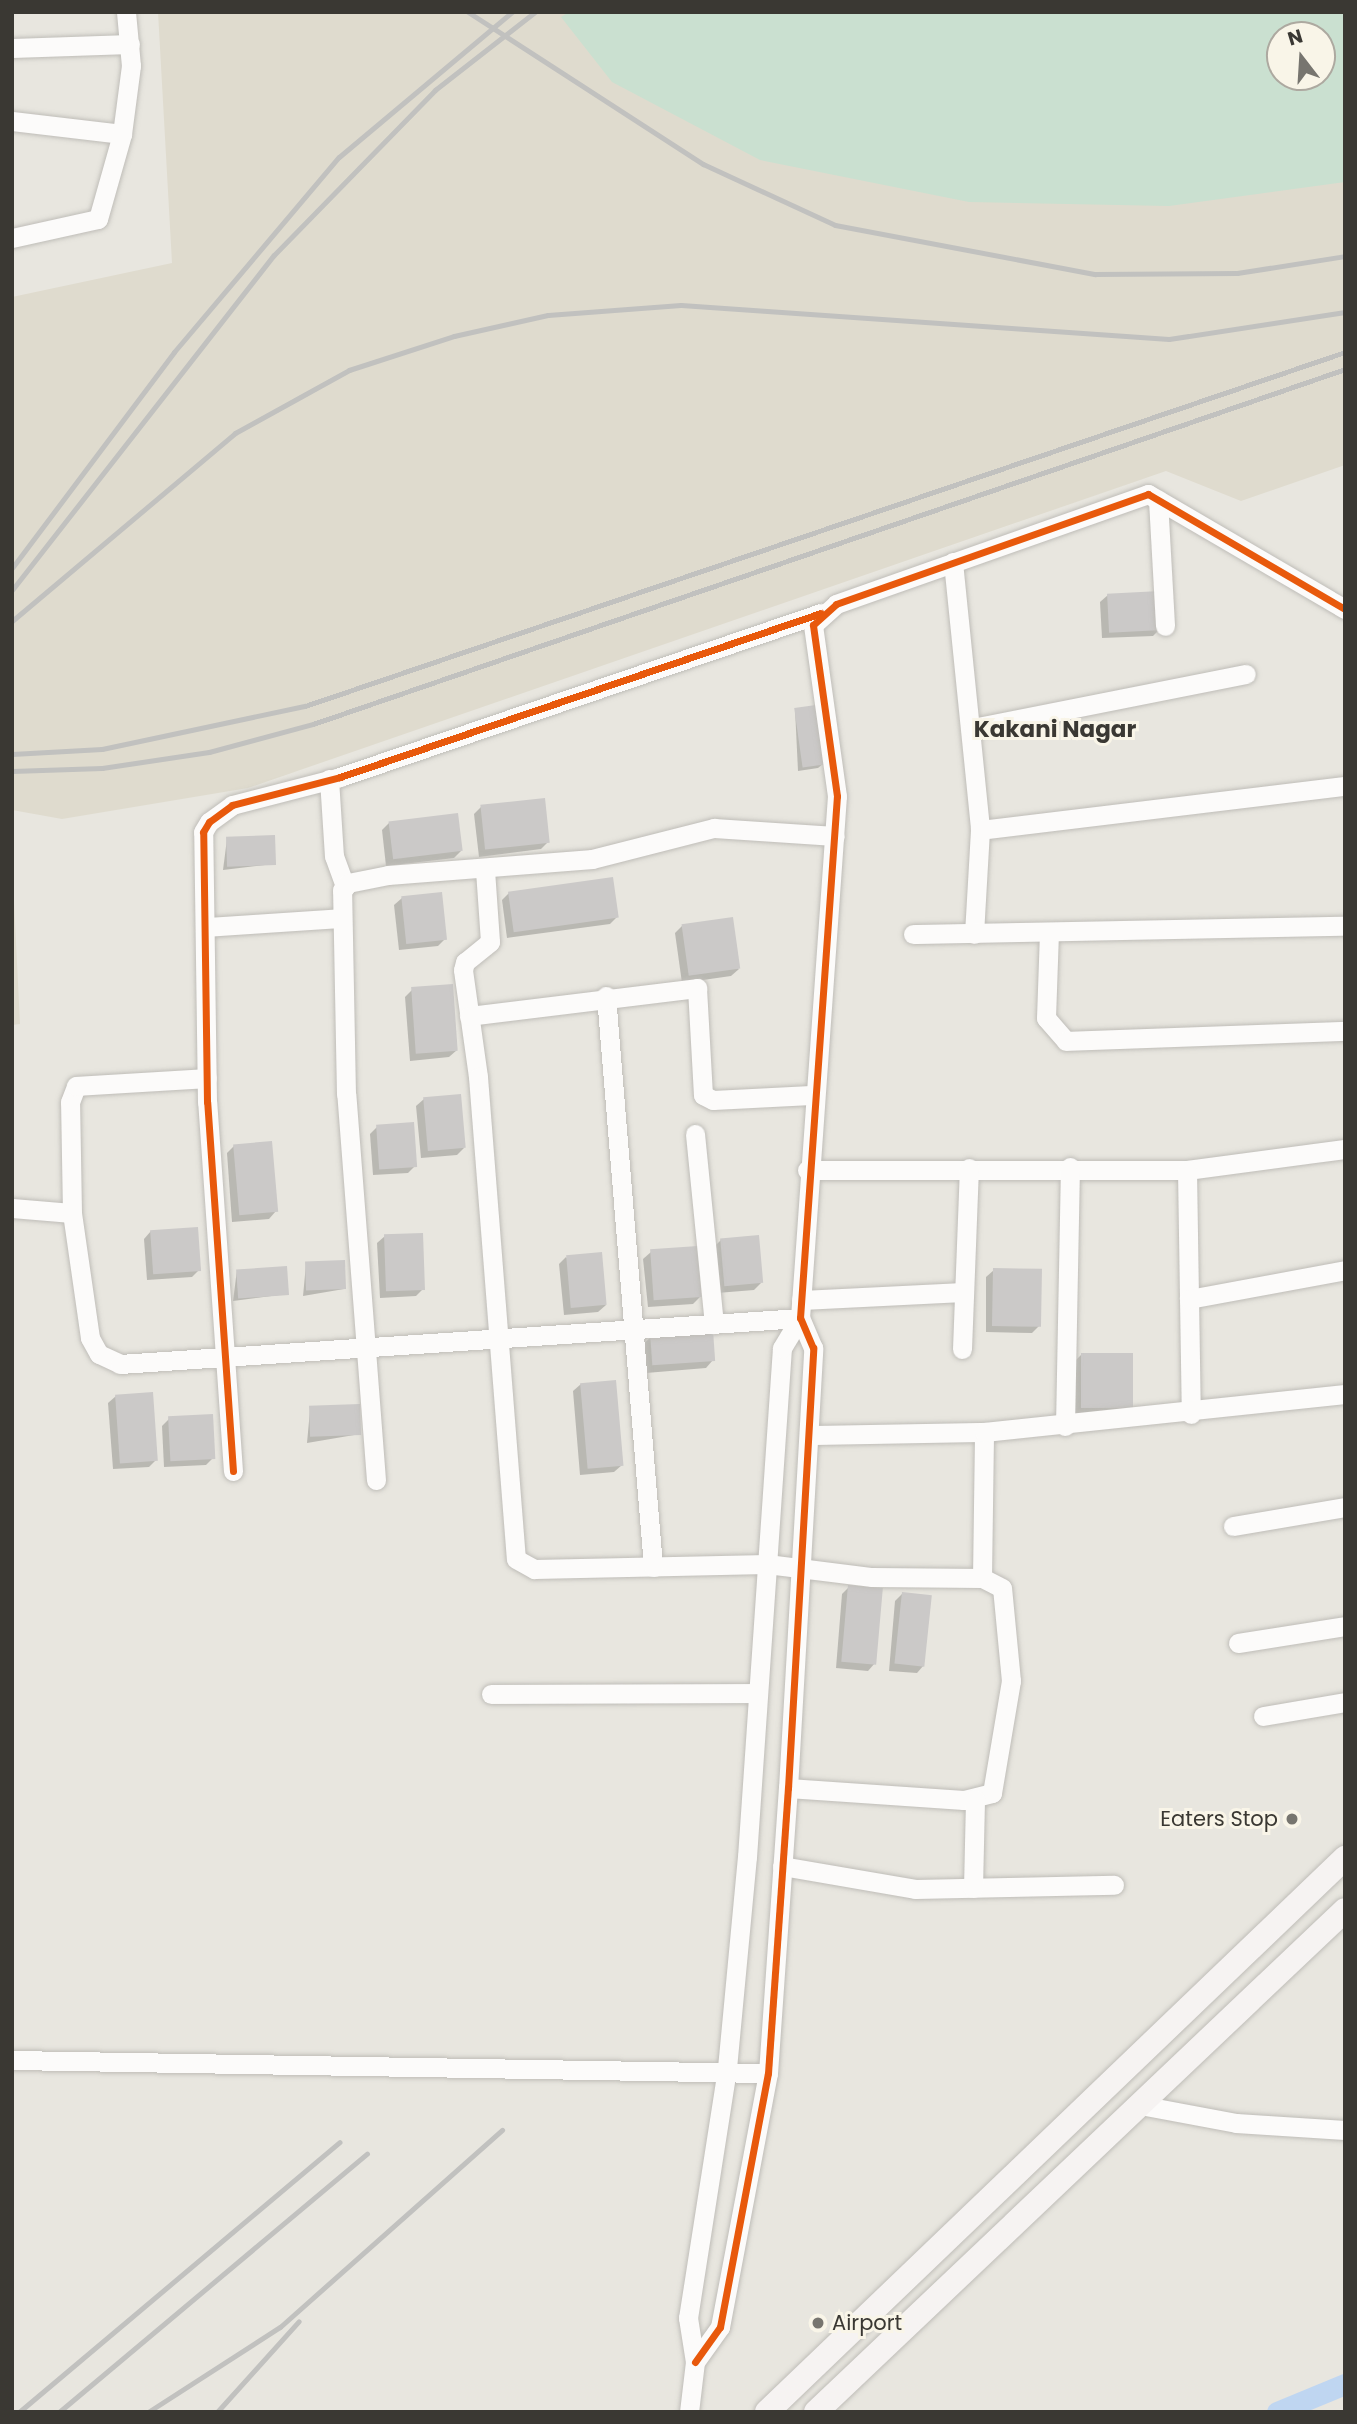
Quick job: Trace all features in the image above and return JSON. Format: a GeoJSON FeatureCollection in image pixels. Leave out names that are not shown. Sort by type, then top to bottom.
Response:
{"type":"FeatureCollection","features":[{"type":"Feature","properties":{"kind":"main road"},"geometry":{"type":"LineString","coordinates":[[767,2412],[1345,1858]]}},
{"type":"Feature","properties":{"kind":"main road"},"geometry":{"type":"LineString","coordinates":[[816,2412],[1345,1910]]}},
{"type":"Feature","properties":{"kind":"street"},"geometry":{"type":"LineString","coordinates":[[12,238],[98,219],[122,134],[131,44],[126,12]]}},
{"type":"Feature","properties":{"kind":"street"},"geometry":{"type":"LineString","coordinates":[[12,48],[131,44]]}},
{"type":"Feature","properties":{"kind":"street"},"geometry":{"type":"LineString","coordinates":[[12,121],[122,134]]}},
{"type":"Feature","properties":{"kind":"street"},"geometry":{"type":"LineString","coordinates":[[233,1471],[207,1078],[206,928],[209,821],[232,805],[329,779],[821,613],[953,562],[1147,494],[1345,610]]}},
{"type":"Feature","properties":{"kind":"street"},"geometry":{"type":"LineString","coordinates":[[1158,500],[1165,626]]}},
{"type":"Feature","properties":{"kind":"street"},"geometry":{"type":"LineString","coordinates":[[953,562],[973,728],[980,830],[974,934]]}},
{"type":"Feature","properties":{"kind":"street"},"geometry":{"type":"LineString","coordinates":[[695,2362],[720,2327],[768,2073],[788,1788],[799,1566],[810,1435],[813,1348],[800,1309],[811,1095],[835,836],[834,758],[811,637],[821,613]]}},
{"type":"Feature","properties":{"kind":"street"},"geometry":{"type":"LineString","coordinates":[[973,728],[1246,674]]}},
{"type":"Feature","properties":{"kind":"street"},"geometry":{"type":"LineString","coordinates":[[329,779],[334,856],[345,887],[342,918],[346,1094],[376,1480]]}},
{"type":"Feature","properties":{"kind":"street"},"geometry":{"type":"LineString","coordinates":[[980,830],[1345,786]]}},
{"type":"Feature","properties":{"kind":"street"},"geometry":{"type":"LineString","coordinates":[[345,887],[388,876],[593,859],[714,828],[835,836]]}},
{"type":"Feature","properties":{"kind":"street"},"geometry":{"type":"LineString","coordinates":[[485,870],[490,942],[465,962],[500,1338],[513,1555],[534,1569],[767,1564],[872,1577],[982,1578],[1002,1588],[1011,1681],[1000,1775],[992,1793],[975,1799],[788,1788]]}},
{"type":"Feature","properties":{"kind":"street"},"geometry":{"type":"LineString","coordinates":[[206,928],[342,918]]}},
{"type":"Feature","properties":{"kind":"street"},"geometry":{"type":"LineString","coordinates":[[913,934],[1345,926]]}},
{"type":"Feature","properties":{"kind":"street"},"geometry":{"type":"LineString","coordinates":[[1049,932],[1046,1018],[1066,1041],[1345,1031]]}},
{"type":"Feature","properties":{"kind":"street"},"geometry":{"type":"LineString","coordinates":[[469,1016],[606,996],[697,988],[701,1088],[713,1100],[811,1095]]}},
{"type":"Feature","properties":{"kind":"street"},"geometry":{"type":"LineString","coordinates":[[606,996],[653,1567]]}},
{"type":"Feature","properties":{"kind":"street"},"geometry":{"type":"LineString","coordinates":[[207,1078],[76,1086],[70,1102],[72,1213],[84,1310],[99,1354],[141,1365],[225,1361],[500,1338],[714,1324],[800,1309],[964,1292]]}},
{"type":"Feature","properties":{"kind":"street"},"geometry":{"type":"LineString","coordinates":[[695,1134],[714,1324]]}},
{"type":"Feature","properties":{"kind":"street"},"geometry":{"type":"LineString","coordinates":[[807,1170],[1070,1167],[1187,1170],[1345,1149]]}},
{"type":"Feature","properties":{"kind":"street"},"geometry":{"type":"LineString","coordinates":[[1065,1426],[1070,1167]]}},
{"type":"Feature","properties":{"kind":"street"},"geometry":{"type":"LineString","coordinates":[[962,1349],[969,1168]]}},
{"type":"Feature","properties":{"kind":"street"},"geometry":{"type":"LineString","coordinates":[[1187,1170],[1191,1414]]}},
{"type":"Feature","properties":{"kind":"street"},"geometry":{"type":"LineString","coordinates":[[12,1208],[72,1213]]}},
{"type":"Feature","properties":{"kind":"street"},"geometry":{"type":"LineString","coordinates":[[1189,1298],[1345,1270]]}},
{"type":"Feature","properties":{"kind":"street"},"geometry":{"type":"LineString","coordinates":[[689,2412],[695,2362],[688,2318],[727,2068],[758,1693],[782,1348],[800,1309]]}},
{"type":"Feature","properties":{"kind":"street"},"geometry":{"type":"LineString","coordinates":[[810,1435],[984,1432],[1065,1426],[1191,1414],[1345,1394]]}},
{"type":"Feature","properties":{"kind":"street"},"geometry":{"type":"LineString","coordinates":[[982,1578],[984,1432]]}},
{"type":"Feature","properties":{"kind":"street"},"geometry":{"type":"LineString","coordinates":[[1233,1526],[1345,1507]]}},
{"type":"Feature","properties":{"kind":"street"},"geometry":{"type":"LineString","coordinates":[[1238,1643],[1345,1626]]}},
{"type":"Feature","properties":{"kind":"street"},"geometry":{"type":"LineString","coordinates":[[491,1694],[758,1693]]}},
{"type":"Feature","properties":{"kind":"street"},"geometry":{"type":"LineString","coordinates":[[1263,1716],[1345,1702]]}},
{"type":"Feature","properties":{"kind":"street"},"geometry":{"type":"LineString","coordinates":[[973,1888],[975,1799]]}},
{"type":"Feature","properties":{"kind":"street"},"geometry":{"type":"LineString","coordinates":[[782,1866],[915,1889],[1114,1885]]}},
{"type":"Feature","properties":{"kind":"street"},"geometry":{"type":"LineString","coordinates":[[12,2060],[373,2070],[727,2068],[768,2073]]}},
{"type":"Feature","properties":{"kind":"street"},"geometry":{"type":"LineString","coordinates":[[1140,2105],[1236,2123],[1345,2130]]}},
{"type":"Feature","properties":{"kind":"shaded area"},"geometry":{"type":"Polygon","coordinates":[[[158,12],[1345,12],[1345,465],[1241,501],[1166,471],[248,788],[62,819],[12,810],[12,297],[172,263],[158,12]]]}},
{"type":"Feature","properties":{"kind":"shaded area"},"geometry":{"type":"Polygon","coordinates":[[[12,860],[20,1024],[12,1025],[12,860]]]}},
{"type":"Feature","properties":{"kind":"green space"},"geometry":{"type":"Polygon","coordinates":[[[569,12],[1345,12],[1345,182],[1169,206],[969,202],[760,160],[612,82],[561,17],[569,12]]]}},
{"type":"Feature","properties":{"kind":"building"},"geometry":{"type":"Polygon","coordinates":[[[1160,591],[1162,630],[1109,633],[1107,594],[1160,591]]]}},
{"type":"Feature","properties":{"kind":"building"},"geometry":{"type":"Polygon","coordinates":[[[816,705],[824,764],[803,767],[794,708],[816,705]]]}},
{"type":"Feature","properties":{"kind":"building"},"geometry":{"type":"Polygon","coordinates":[[[545,798],[550,843],[485,850],[480,805],[545,798]]]}},
{"type":"Feature","properties":{"kind":"building"},"geometry":{"type":"Polygon","coordinates":[[[458,813],[463,851],[393,859],[389,822],[458,813]]]}},
{"type":"Feature","properties":{"kind":"building"},"geometry":{"type":"Polygon","coordinates":[[[275,835],[276,865],[227,867],[226,837],[275,835]]]}},
{"type":"Feature","properties":{"kind":"building"},"geometry":{"type":"Polygon","coordinates":[[[613,877],[619,918],[514,932],[508,892],[613,877]]]}},
{"type":"Feature","properties":{"kind":"building"},"geometry":{"type":"Polygon","coordinates":[[[442,892],[447,940],[406,944],[401,896],[442,892]]]}},
{"type":"Feature","properties":{"kind":"building"},"geometry":{"type":"Polygon","coordinates":[[[733,917],[740,968],[689,976],[682,924],[733,917]]]}},
{"type":"Feature","properties":{"kind":"building"},"geometry":{"type":"Polygon","coordinates":[[[453,984],[458,1051],[416,1054],[411,987],[453,984]]]}},
{"type":"Feature","properties":{"kind":"building"},"geometry":{"type":"Polygon","coordinates":[[[461,1094],[466,1148],[428,1151],[423,1097],[461,1094]]]}},
{"type":"Feature","properties":{"kind":"building"},"geometry":{"type":"Polygon","coordinates":[[[414,1122],[417,1167],[379,1170],[376,1125],[414,1122]]]}},
{"type":"Feature","properties":{"kind":"building"},"geometry":{"type":"Polygon","coordinates":[[[272,1141],[278,1212],[239,1215],[233,1144],[272,1141]]]}},
{"type":"Feature","properties":{"kind":"building"},"geometry":{"type":"Polygon","coordinates":[[[198,1227],[201,1271],[153,1274],[150,1230],[198,1227]]]}},
{"type":"Feature","properties":{"kind":"building"},"geometry":{"type":"Polygon","coordinates":[[[423,1233],[425,1290],[386,1291],[384,1234],[423,1233]]]}},
{"type":"Feature","properties":{"kind":"building"},"geometry":{"type":"Polygon","coordinates":[[[759,1235],[763,1283],[724,1286],[720,1238],[759,1235]]]}},
{"type":"Feature","properties":{"kind":"building"},"geometry":{"type":"Polygon","coordinates":[[[698,1246],[702,1297],[654,1300],[650,1249],[698,1246]]]}},
{"type":"Feature","properties":{"kind":"building"},"geometry":{"type":"Polygon","coordinates":[[[602,1252],[607,1305],[571,1308],[566,1255],[602,1252]]]}},
{"type":"Feature","properties":{"kind":"building"},"geometry":{"type":"Polygon","coordinates":[[[345,1260],[346,1289],[306,1290],[305,1261],[345,1260]]]}},
{"type":"Feature","properties":{"kind":"building"},"geometry":{"type":"Polygon","coordinates":[[[287,1266],[289,1295],[238,1298],[236,1270],[287,1266]]]}},
{"type":"Feature","properties":{"kind":"building"},"geometry":{"type":"Polygon","coordinates":[[[993,1268],[1042,1269],[1041,1327],[992,1326],[993,1268]]]}},
{"type":"Feature","properties":{"kind":"building"},"geometry":{"type":"Polygon","coordinates":[[[713,1330],[715,1361],[652,1365],[650,1334],[713,1330]]]}},
{"type":"Feature","properties":{"kind":"building"},"geometry":{"type":"Polygon","coordinates":[[[1081,1353],[1133,1353],[1133,1408],[1081,1408],[1081,1353]]]}},
{"type":"Feature","properties":{"kind":"building"},"geometry":{"type":"Polygon","coordinates":[[[616,1380],[623,1466],[588,1469],[580,1383],[616,1380]]]}},
{"type":"Feature","properties":{"kind":"building"},"geometry":{"type":"Polygon","coordinates":[[[153,1392],[158,1461],[120,1463],[115,1395],[153,1392]]]}},
{"type":"Feature","properties":{"kind":"building"},"geometry":{"type":"Polygon","coordinates":[[[360,1404],[361,1435],[310,1437],[309,1406],[360,1404]]]}},
{"type":"Feature","properties":{"kind":"building"},"geometry":{"type":"Polygon","coordinates":[[[213,1414],[215,1459],[170,1461],[168,1416],[213,1414]]]}},
{"type":"Feature","properties":{"kind":"building"},"geometry":{"type":"Polygon","coordinates":[[[848,1585],[883,1588],[876,1665],[841,1662],[848,1585]]]}},
{"type":"Feature","properties":{"kind":"building"},"geometry":{"type":"Polygon","coordinates":[[[902,1592],[932,1595],[924,1667],[894,1664],[902,1592]]]}},
{"type":"Feature","properties":{"kind":"waterway"},"geometry":{"type":"LineString","coordinates":[[1277,2412],[1345,2384]]}},
{"type":"Feature","properties":{"kind":"railway"},"geometry":{"type":"LineString","coordinates":[[468,12],[703,164],[835,225],[1095,274],[1237,273],[1345,256]]}},
{"type":"Feature","properties":{"kind":"railway"},"geometry":{"type":"LineString","coordinates":[[12,568],[174,352],[339,157],[512,12]]}},
{"type":"Feature","properties":{"kind":"railway"},"geometry":{"type":"LineString","coordinates":[[12,590],[274,255],[435,90],[535,12]]}},
{"type":"Feature","properties":{"kind":"railway"},"geometry":{"type":"LineString","coordinates":[[12,621],[235,433],[349,370],[454,336],[548,315],[681,305],[1169,339],[1345,312]]}},
{"type":"Feature","properties":{"kind":"railway"},"geometry":{"type":"LineString","coordinates":[[12,754],[102,749],[305,706],[1345,352]]}},
{"type":"Feature","properties":{"kind":"railway"},"geometry":{"type":"LineString","coordinates":[[12,771],[102,768],[209,752],[313,724],[1345,369]]}},
{"type":"Feature","properties":{"kind":"railway"},"geometry":{"type":"LineString","coordinates":[[148,2412],[280,2327],[502,2130]]}},
{"type":"Feature","properties":{"kind":"railway"},"geometry":{"type":"LineString","coordinates":[[19,2412],[340,2142]]}},
{"type":"Feature","properties":{"kind":"railway"},"geometry":{"type":"LineString","coordinates":[[59,2412],[367,2154]]}},
{"type":"Feature","properties":{"kind":"railway"},"geometry":{"type":"LineString","coordinates":[[217,2412],[299,2321]]}},
{"type":"Feature","properties":{"kind":"cycle path"},"geometry":{"type":"LineString","coordinates":[[695,2362],[720,2327],[768,2073],[788,1788],[813,1348],[800,1318],[837,796],[813,625],[836,604],[1148,494],[1345,609]]}},
{"type":"Feature","properties":{"kind":"cycle path"},"geometry":{"type":"LineString","coordinates":[[233,1471],[207,1102],[203,832],[209,822],[232,805],[340,777],[821,613]]}},
{"type":"Feature","properties":{"kind":"place","name":"Eaters Stop"},"geometry":{"type":"Point","coordinates":[1292,1819]}},
{"type":"Feature","properties":{"kind":"place","name":"Airport"},"geometry":{"type":"Point","coordinates":[818,2323]}},
{"type":"Feature","properties":{"kind":"district","name":"Kakani Nagar"},"geometry":{"type":"Point","coordinates":[1055,729]}}]}
